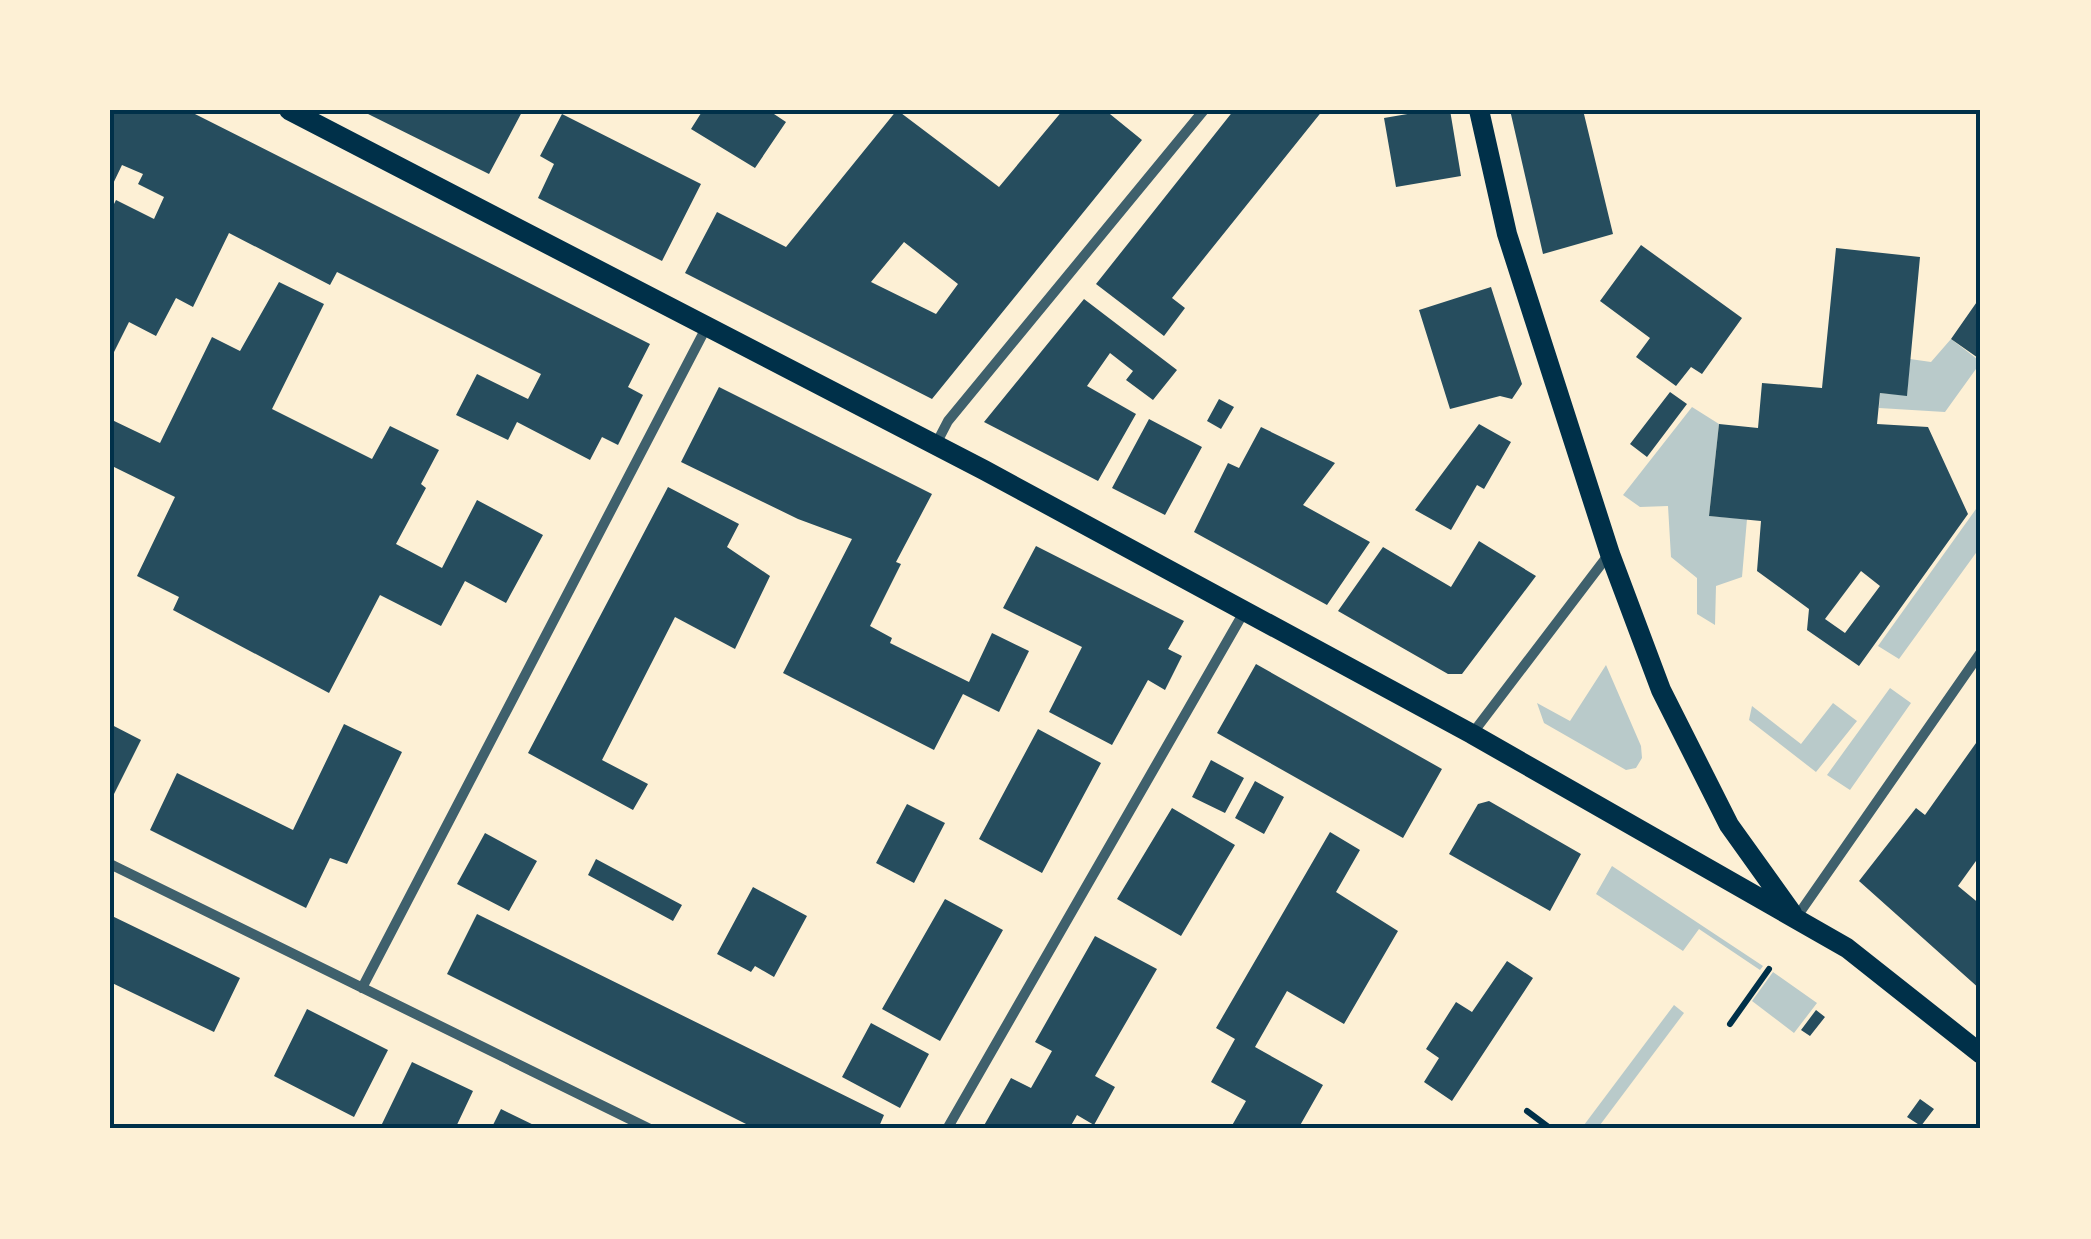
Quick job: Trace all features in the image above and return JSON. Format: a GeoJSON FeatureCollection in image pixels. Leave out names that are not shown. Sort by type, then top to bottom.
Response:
{"type":"FeatureCollection","features":[{"type":"Feature","properties":{"kind":"main road"},"geometry":{"type":"LineString","coordinates":[[288,110],[935,445],[1472,734],[1796,918],[1866,962],[1981,1054]]}},
{"type":"Feature","properties":{"kind":"main road"},"geometry":{"type":"LineString","coordinates":[[1479,110],[1507,234],[1610,554],[1695,762],[1729,825],[1796,918]]}},
{"type":"Feature","properties":{"kind":"street"},"geometry":{"type":"LineString","coordinates":[[935,445],[948,422],[1204,110]]}},
{"type":"Feature","properties":{"kind":"street"},"geometry":{"type":"LineString","coordinates":[[362,988],[707,326]]}},
{"type":"Feature","properties":{"kind":"street"},"geometry":{"type":"LineString","coordinates":[[1472,734],[1610,554]]}},
{"type":"Feature","properties":{"kind":"street"},"geometry":{"type":"LineString","coordinates":[[946,1129],[1244,612]]}},
{"type":"Feature","properties":{"kind":"street"},"geometry":{"type":"LineString","coordinates":[[1796,918],[1981,652]]}},
{"type":"Feature","properties":{"kind":"street"},"geometry":{"type":"LineString","coordinates":[[110,864],[650,1129]]}},
{"type":"Feature","properties":{"kind":"path"},"geometry":{"type":"LineString","coordinates":[[1730,1024],[1769,969]]}},
{"type":"Feature","properties":{"kind":"path"},"geometry":{"type":"LineString","coordinates":[[1527,1111],[1551,1129]]}},
{"type":"Feature","properties":{"kind":"shaded area"},"geometry":{"type":"Polygon","coordinates":[[[1951,339],[1981,362],[1945,412],[1879,408],[1880,393],[1907,395],[1910,359],[1931,362],[1951,339]]]}},
{"type":"Feature","properties":{"kind":"shaded area"},"geometry":{"type":"Polygon","coordinates":[[[1692,407],[1719,424],[1709,516],[1747,519],[1742,577],[1716,586],[1715,625],[1697,614],[1697,578],[1671,557],[1668,506],[1640,507],[1623,495],[1692,407]]]}},
{"type":"Feature","properties":{"kind":"shaded area"},"geometry":{"type":"Polygon","coordinates":[[[1981,502],[1981,546],[1899,659],[1878,646],[1981,502]]]}},
{"type":"Feature","properties":{"kind":"shaded area"},"geometry":{"type":"Polygon","coordinates":[[[1606,665],[1641,746],[1642,758],[1636,768],[1626,770],[1544,723],[1537,703],[1570,721],[1606,665]]]}},
{"type":"Feature","properties":{"kind":"shaded area"},"geometry":{"type":"Polygon","coordinates":[[[1890,688],[1911,703],[1850,790],[1827,775],[1890,688]]]}},
{"type":"Feature","properties":{"kind":"shaded area"},"geometry":{"type":"Polygon","coordinates":[[[1833,703],[1857,721],[1816,772],[1749,720],[1752,706],[1801,744],[1833,703]]]}},
{"type":"Feature","properties":{"kind":"shaded area"},"geometry":{"type":"Polygon","coordinates":[[[1612,866],[1763,966],[1760,970],[1699,929],[1683,951],[1596,894],[1612,866]]]}},
{"type":"Feature","properties":{"kind":"shaded area"},"geometry":{"type":"Polygon","coordinates":[[[1773,972],[1817,1003],[1794,1033],[1752,1001],[1773,972]]]}},
{"type":"Feature","properties":{"kind":"shaded area"},"geometry":{"type":"Polygon","coordinates":[[[1674,1005],[1684,1013],[1597,1129],[1581,1129],[1674,1005]]]}},
{"type":"Feature","properties":{"kind":"building"},"geometry":{"type":"Polygon","coordinates":[[[110,110],[187,110],[650,344],[628,387],[643,395],[618,445],[602,437],[590,460],[517,422],[508,440],[456,415],[477,374],[528,399],[541,374],[337,272],[330,285],[229,233],[193,307],[176,298],[156,336],[129,322],[110,360],[110,212],[116,200],[154,219],[164,197],[138,184],[143,174],[122,165],[110,190],[110,110]]]}},
{"type":"Feature","properties":{"kind":"building"},"geometry":{"type":"Polygon","coordinates":[[[360,110],[523,110],[489,174],[360,110]]]}},
{"type":"Feature","properties":{"kind":"building"},"geometry":{"type":"Polygon","coordinates":[[[703,110],[768,110],[786,122],[755,168],[691,129],[703,110]]]}},
{"type":"Feature","properties":{"kind":"building"},"geometry":{"type":"Polygon","coordinates":[[[897,110],[999,187],[1063,110],[1105,110],[1142,140],[932,399],[685,273],[717,212],[786,247],[897,110]],[[904,242],[871,282],[936,314],[958,284],[904,242]]]}},
{"type":"Feature","properties":{"kind":"building"},"geometry":{"type":"Polygon","coordinates":[[[1234,110],[1323,110],[1172,298],[1185,308],[1164,336],[1096,284],[1234,110]]]}},
{"type":"Feature","properties":{"kind":"building"},"geometry":{"type":"Polygon","coordinates":[[[1450,110],[1461,176],[1396,187],[1384,118],[1450,110]]]}},
{"type":"Feature","properties":{"kind":"building"},"geometry":{"type":"Polygon","coordinates":[[[1510,110],[1583,110],[1613,234],[1543,254],[1510,110]]]}},
{"type":"Feature","properties":{"kind":"building"},"geometry":{"type":"Polygon","coordinates":[[[562,114],[701,184],[662,261],[538,198],[554,164],[540,156],[562,114]]]}},
{"type":"Feature","properties":{"kind":"building"},"geometry":{"type":"Polygon","coordinates":[[[1641,245],[1742,318],[1702,374],[1691,367],[1676,386],[1636,357],[1650,338],[1600,301],[1641,245]]]}},
{"type":"Feature","properties":{"kind":"building"},"geometry":{"type":"Polygon","coordinates":[[[1836,248],[1920,257],[1907,396],[1880,393],[1877,424],[1928,427],[1968,514],[1859,666],[1807,630],[1809,609],[1757,571],[1761,521],[1709,516],[1719,424],[1758,428],[1762,383],[1822,388],[1836,248]],[[1861,571],[1825,619],[1845,633],[1880,586],[1861,571]]]}},
{"type":"Feature","properties":{"kind":"building"},"geometry":{"type":"Polygon","coordinates":[[[279,282],[324,304],[272,409],[372,459],[390,426],[439,450],[421,484],[426,488],[396,544],[442,568],[477,500],[543,535],[506,603],[465,581],[441,626],[380,595],[329,693],[173,610],[179,597],[137,576],[175,497],[110,465],[110,419],[160,443],[212,337],[240,351],[279,282]]]}},
{"type":"Feature","properties":{"kind":"building"},"geometry":{"type":"Polygon","coordinates":[[[1491,287],[1522,384],[1512,399],[1500,396],[1450,409],[1419,310],[1491,287]]]}},
{"type":"Feature","properties":{"kind":"building"},"geometry":{"type":"Polygon","coordinates":[[[1981,296],[1981,360],[1951,339],[1981,296]]]}},
{"type":"Feature","properties":{"kind":"building"},"geometry":{"type":"Polygon","coordinates":[[[1084,299],[1177,370],[1153,400],[1126,380],[1133,371],[1110,353],[1087,386],[1136,414],[1098,481],[984,422],[1084,299]]]}},
{"type":"Feature","properties":{"kind":"building"},"geometry":{"type":"Polygon","coordinates":[[[719,387],[932,494],[896,562],[901,564],[870,626],[892,638],[890,643],[969,682],[992,633],[1029,651],[999,712],[963,694],[934,750],[783,673],[852,539],[798,519],[681,462],[719,387]]]}},
{"type":"Feature","properties":{"kind":"building"},"geometry":{"type":"Polygon","coordinates":[[[1670,392],[1687,404],[1647,457],[1630,444],[1670,392]]]}},
{"type":"Feature","properties":{"kind":"building"},"geometry":{"type":"Polygon","coordinates":[[[1219,399],[1234,407],[1221,429],[1207,421],[1219,399]]]}},
{"type":"Feature","properties":{"kind":"building"},"geometry":{"type":"Polygon","coordinates":[[[1149,419],[1202,447],[1165,515],[1112,488],[1149,419]]]}},
{"type":"Feature","properties":{"kind":"building"},"geometry":{"type":"Polygon","coordinates":[[[1479,424],[1511,442],[1484,489],[1477,485],[1451,530],[1415,510],[1479,424]]]}},
{"type":"Feature","properties":{"kind":"building"},"geometry":{"type":"Polygon","coordinates":[[[1261,427],[1335,463],[1303,505],[1370,542],[1327,605],[1194,532],[1228,463],[1239,468],[1261,427]]]}},
{"type":"Feature","properties":{"kind":"building"},"geometry":{"type":"Polygon","coordinates":[[[668,487],[739,524],[727,547],[770,576],[735,649],[675,617],[602,760],[648,784],[633,810],[528,753],[668,487]]]}},
{"type":"Feature","properties":{"kind":"building"},"geometry":{"type":"Polygon","coordinates":[[[1479,541],[1536,576],[1462,674],[1448,674],[1338,611],[1383,547],[1451,587],[1479,541]]]}},
{"type":"Feature","properties":{"kind":"building"},"geometry":{"type":"Polygon","coordinates":[[[1036,546],[1184,621],[1168,649],[1182,656],[1165,690],[1148,680],[1112,745],[1049,712],[1082,647],[1003,608],[1036,546]]]}},
{"type":"Feature","properties":{"kind":"building"},"geometry":{"type":"Polygon","coordinates":[[[1256,664],[1442,769],[1403,838],[1217,733],[1256,664]]]}},
{"type":"Feature","properties":{"kind":"building"},"geometry":{"type":"Polygon","coordinates":[[[110,724],[141,740],[110,802],[110,724]]]}},
{"type":"Feature","properties":{"kind":"building"},"geometry":{"type":"Polygon","coordinates":[[[344,724],[402,752],[347,864],[330,858],[306,908],[150,830],[177,773],[293,830],[344,724]]]}},
{"type":"Feature","properties":{"kind":"building"},"geometry":{"type":"Polygon","coordinates":[[[1038,729],[1101,763],[1042,873],[979,839],[1038,729]]]}},
{"type":"Feature","properties":{"kind":"building"},"geometry":{"type":"Polygon","coordinates":[[[1981,736],[1981,854],[1958,886],[1981,905],[1981,990],[1859,881],[1916,808],[1925,815],[1981,736]]]}},
{"type":"Feature","properties":{"kind":"building"},"geometry":{"type":"Polygon","coordinates":[[[1211,760],[1244,778],[1225,813],[1192,797],[1211,760]]]}},
{"type":"Feature","properties":{"kind":"building"},"geometry":{"type":"Polygon","coordinates":[[[1255,781],[1284,797],[1264,834],[1235,818],[1255,781]]]}},
{"type":"Feature","properties":{"kind":"building"},"geometry":{"type":"Polygon","coordinates":[[[1489,801],[1581,854],[1550,911],[1449,854],[1478,804],[1489,801]]]}},
{"type":"Feature","properties":{"kind":"building"},"geometry":{"type":"Polygon","coordinates":[[[907,804],[945,823],[914,883],[876,863],[907,804]]]}},
{"type":"Feature","properties":{"kind":"building"},"geometry":{"type":"Polygon","coordinates":[[[1172,808],[1235,845],[1181,936],[1117,899],[1172,808]]]}},
{"type":"Feature","properties":{"kind":"building"},"geometry":{"type":"Polygon","coordinates":[[[1330,832],[1360,850],[1336,892],[1398,931],[1344,1024],[1287,991],[1255,1047],[1323,1085],[1298,1129],[1230,1129],[1246,1101],[1211,1082],[1235,1039],[1216,1028],[1330,832]]]}},
{"type":"Feature","properties":{"kind":"building"},"geometry":{"type":"Polygon","coordinates":[[[485,833],[537,861],[509,911],[457,884],[485,833]]]}},
{"type":"Feature","properties":{"kind":"building"},"geometry":{"type":"Polygon","coordinates":[[[596,859],[682,905],[673,921],[588,875],[596,859]]]}},
{"type":"Feature","properties":{"kind":"building"},"geometry":{"type":"Polygon","coordinates":[[[753,887],[807,916],[774,977],[755,966],[751,972],[717,954],[753,887]]]}},
{"type":"Feature","properties":{"kind":"building"},"geometry":{"type":"Polygon","coordinates":[[[945,899],[1003,930],[940,1041],[882,1009],[945,899]]]}},
{"type":"Feature","properties":{"kind":"building"},"geometry":{"type":"Polygon","coordinates":[[[477,914],[884,1115],[878,1129],[756,1129],[447,974],[477,914]]]}},
{"type":"Feature","properties":{"kind":"building"},"geometry":{"type":"Polygon","coordinates":[[[110,915],[240,978],[214,1032],[110,982],[110,915]]]}},
{"type":"Feature","properties":{"kind":"building"},"geometry":{"type":"Polygon","coordinates":[[[1095,936],[1157,969],[1095,1076],[1115,1087],[1094,1125],[1077,1115],[1069,1129],[982,1129],[1011,1078],[1031,1088],[1052,1051],[1035,1042],[1095,936]]]}},
{"type":"Feature","properties":{"kind":"building"},"geometry":{"type":"Polygon","coordinates":[[[1507,961],[1533,978],[1452,1101],[1424,1082],[1439,1058],[1426,1049],[1456,1002],[1472,1012],[1507,961]]]}},
{"type":"Feature","properties":{"kind":"building"},"geometry":{"type":"Polygon","coordinates":[[[307,1009],[388,1050],[354,1117],[274,1076],[307,1009]]]}},
{"type":"Feature","properties":{"kind":"building"},"geometry":{"type":"Polygon","coordinates":[[[1816,1010],[1825,1017],[1810,1036],[1801,1030],[1816,1010]]]}},
{"type":"Feature","properties":{"kind":"building"},"geometry":{"type":"Polygon","coordinates":[[[871,1023],[929,1054],[900,1108],[842,1077],[871,1023]]]}},
{"type":"Feature","properties":{"kind":"building"},"geometry":{"type":"Polygon","coordinates":[[[412,1062],[473,1091],[455,1129],[381,1126],[412,1062]]]}},
{"type":"Feature","properties":{"kind":"building"},"geometry":{"type":"Polygon","coordinates":[[[1920,1099],[1934,1109],[1921,1126],[1907,1117],[1920,1099]]]}},
{"type":"Feature","properties":{"kind":"building"},"geometry":{"type":"Polygon","coordinates":[[[501,1109],[542,1129],[491,1129],[501,1109]]]}}]}
